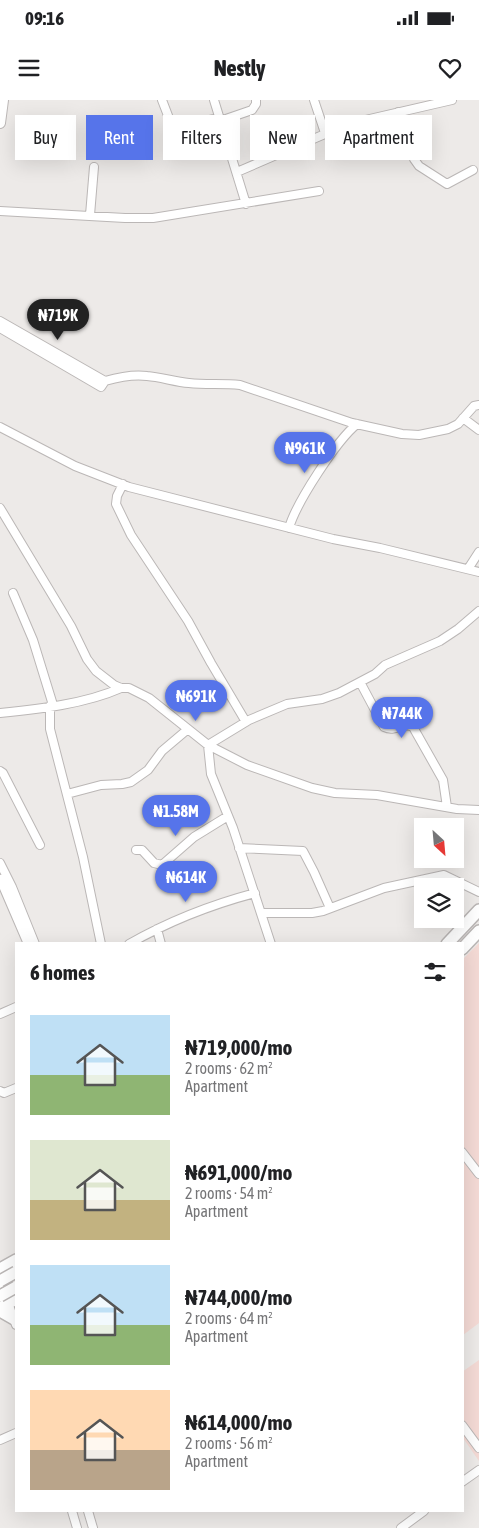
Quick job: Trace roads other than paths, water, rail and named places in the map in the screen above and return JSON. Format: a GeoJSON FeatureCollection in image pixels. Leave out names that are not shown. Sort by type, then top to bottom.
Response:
{"type":"FeatureCollection","features":[{"type":"Feature","properties":{"kind":"highway"},"geometry":{"type":"LineString","coordinates":[[449,942],[479,910]]}},
{"type":"Feature","properties":{"kind":"highway"},"geometry":{"type":"LineString","coordinates":[[464,947],[479,931]]}},
{"type":"Feature","properties":{"kind":"highway"},"geometry":{"type":"LineString","coordinates":[[0,1268],[15,1260]]}},
{"type":"Feature","properties":{"kind":"highway"},"geometry":{"type":"LineString","coordinates":[[0,1280],[15,1272]]}},
{"type":"Feature","properties":{"kind":"highway"},"geometry":{"type":"LineString","coordinates":[[15,1289],[5,1304],[15,1322]]}},
{"type":"Feature","properties":{"kind":"main road"},"geometry":{"type":"LineString","coordinates":[[0,123],[3,100]]}},
{"type":"Feature","properties":{"kind":"street"},"geometry":{"type":"LineString","coordinates":[[162,100],[168,115]]}},
{"type":"Feature","properties":{"kind":"street"},"geometry":{"type":"LineString","coordinates":[[214,100],[218,115]]}},
{"type":"Feature","properties":{"kind":"street"},"geometry":{"type":"LineString","coordinates":[[236,115],[252,110],[256,100]]}},
{"type":"Feature","properties":{"kind":"street"},"geometry":{"type":"LineString","coordinates":[[237,172],[325,134],[314,100]]}},
{"type":"Feature","properties":{"kind":"street"},"geometry":{"type":"LineString","coordinates":[[386,115],[452,100]]}},
{"type":"Feature","properties":{"kind":"street"},"geometry":{"type":"LineString","coordinates":[[398,112],[414,159],[419,166],[447,184],[473,170]]}},
{"type":"Feature","properties":{"kind":"street"},"geometry":{"type":"LineString","coordinates":[[233,160],[246,204]]}},
{"type":"Feature","properties":{"kind":"street"},"geometry":{"type":"LineString","coordinates":[[90,215],[94,167]]}},
{"type":"Feature","properties":{"kind":"street"},"geometry":{"type":"LineString","coordinates":[[0,211],[153,218],[319,191]]}},
{"type":"Feature","properties":{"kind":"street"},"geometry":{"type":"LineString","coordinates":[[0,321],[103,384]]}},
{"type":"Feature","properties":{"kind":"street"},"geometry":{"type":"LineString","coordinates":[[0,328],[103,384]]}},
{"type":"Feature","properties":{"kind":"street"},"geometry":{"type":"LineString","coordinates":[[103,384],[118,377],[148,376],[191,384],[223,383],[240,385],[346,421],[387,432],[419,435],[448,429],[458,424],[478,404]]}},
{"type":"Feature","properties":{"kind":"street"},"geometry":{"type":"LineString","coordinates":[[463,418],[479,430]]}},
{"type":"Feature","properties":{"kind":"street"},"geometry":{"type":"LineString","coordinates":[[346,421],[347,432]]}},
{"type":"Feature","properties":{"kind":"street"},"geometry":{"type":"LineString","coordinates":[[289,528],[297,506],[347,432],[357,424]]}},
{"type":"Feature","properties":{"kind":"street"},"geometry":{"type":"LineString","coordinates":[[0,427],[75,466],[123,484],[289,528],[479,571]]}},
{"type":"Feature","properties":{"kind":"street"},"geometry":{"type":"LineString","coordinates":[[123,484],[117,496],[116,504],[131,535],[188,621],[246,722]]}},
{"type":"Feature","properties":{"kind":"street"},"geometry":{"type":"LineString","coordinates":[[0,508],[71,626],[87,659],[96,671],[120,688]]}},
{"type":"Feature","properties":{"kind":"street"},"geometry":{"type":"LineString","coordinates":[[468,569],[479,552]]}},
{"type":"Feature","properties":{"kind":"street"},"geometry":{"type":"LineString","coordinates":[[13,593],[33,640],[52,706],[50,728],[83,857],[101,942]]}},
{"type":"Feature","properties":{"kind":"street"},"geometry":{"type":"LineString","coordinates":[[208,745],[246,722],[287,704],[322,699],[339,693],[375,674],[385,665],[440,641],[479,611]]}},
{"type":"Feature","properties":{"kind":"street"},"geometry":{"type":"LineString","coordinates":[[360,682],[384,727],[392,730],[407,725],[412,727],[443,780],[447,807]]}},
{"type":"Feature","properties":{"kind":"street"},"geometry":{"type":"LineString","coordinates":[[0,713],[52,706],[106,694],[120,688],[129,688],[149,698],[208,745],[247,765],[312,788],[335,793],[377,795],[447,807],[479,810]]}},
{"type":"Feature","properties":{"kind":"street"},"geometry":{"type":"LineString","coordinates":[[67,794],[101,785],[131,782],[148,770],[162,751],[188,729]]}},
{"type":"Feature","properties":{"kind":"street"},"geometry":{"type":"LineString","coordinates":[[208,745],[211,774],[228,816],[270,942]]}},
{"type":"Feature","properties":{"kind":"street"},"geometry":{"type":"LineString","coordinates":[[0,771],[3,773],[40,845]]}},
{"type":"Feature","properties":{"kind":"street"},"geometry":{"type":"LineString","coordinates":[[136,850],[142,850],[154,863],[162,865],[194,837],[228,816]]}},
{"type":"Feature","properties":{"kind":"street"},"geometry":{"type":"LineString","coordinates":[[239,848],[303,851],[330,908]]}},
{"type":"Feature","properties":{"kind":"street"},"geometry":{"type":"LineString","coordinates":[[0,864],[12,887],[34,942]]}},
{"type":"Feature","properties":{"kind":"street"},"geometry":{"type":"LineString","coordinates":[[261,913],[312,913],[384,888],[444,875],[479,892]]}},
{"type":"Feature","properties":{"kind":"street"},"geometry":{"type":"LineString","coordinates":[[0,879],[27,942]]}},
{"type":"Feature","properties":{"kind":"street"},"geometry":{"type":"LineString","coordinates":[[133,942],[193,912],[223,901],[254,893]]}},
{"type":"Feature","properties":{"kind":"street"},"geometry":{"type":"LineString","coordinates":[[157,929],[160,942]]}},
{"type":"Feature","properties":{"kind":"street"},"geometry":{"type":"LineString","coordinates":[[0,1014],[15,1007]]}},
{"type":"Feature","properties":{"kind":"street"},"geometry":{"type":"LineString","coordinates":[[0,1092],[4,1093],[15,1088]]}},
{"type":"Feature","properties":{"kind":"street"},"geometry":{"type":"LineString","coordinates":[[464,1155],[479,1174]]}},
{"type":"Feature","properties":{"kind":"street"},"geometry":{"type":"LineString","coordinates":[[0,1274],[15,1290]]}},
{"type":"Feature","properties":{"kind":"street"},"geometry":{"type":"LineString","coordinates":[[0,1280],[5,1304]]}},
{"type":"Feature","properties":{"kind":"street"},"geometry":{"type":"LineString","coordinates":[[464,1428],[479,1448]]}},
{"type":"Feature","properties":{"kind":"street"},"geometry":{"type":"LineString","coordinates":[[0,1440],[15,1433]]}},
{"type":"Feature","properties":{"kind":"street"},"geometry":{"type":"LineString","coordinates":[[464,1481],[479,1470]]}},
{"type":"Feature","properties":{"kind":"street"},"geometry":{"type":"LineString","coordinates":[[72,1512],[77,1528]]}},
{"type":"Feature","properties":{"kind":"street"},"geometry":{"type":"LineString","coordinates":[[88,1512],[93,1528]]}},
{"type":"Feature","properties":{"kind":"street"},"geometry":{"type":"LineString","coordinates":[[401,1528],[423,1512]]}}]}
